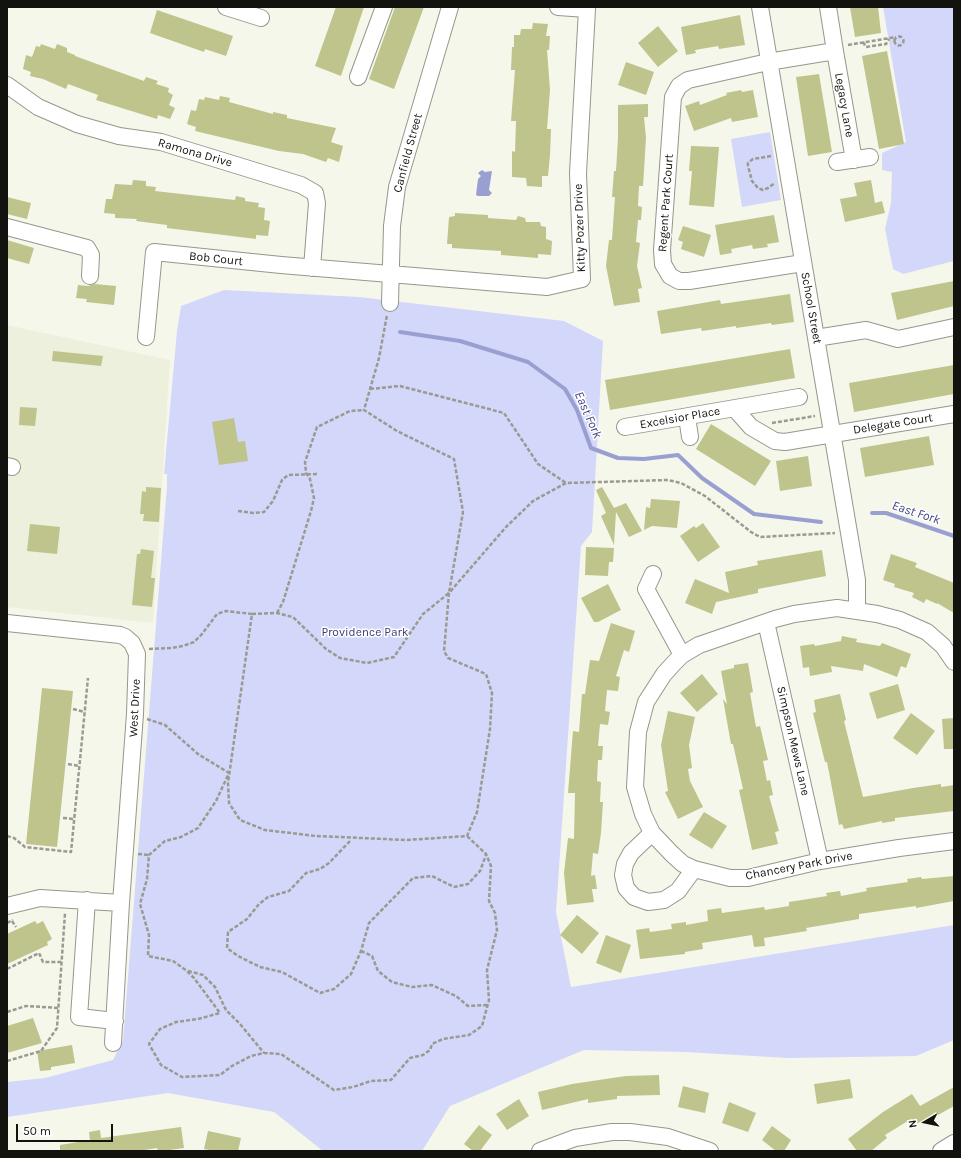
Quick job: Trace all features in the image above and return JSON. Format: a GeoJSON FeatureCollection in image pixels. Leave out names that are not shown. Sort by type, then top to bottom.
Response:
{"type":"FeatureCollection","features":[{"type":"Feature","properties":{"kind":"street"},"geometry":{"type":"LineString","coordinates":[[226,7],[260,18]]}},
{"type":"Feature","properties":{"kind":"street"},"geometry":{"type":"LineString","coordinates":[[358,77],[384,7]]}},
{"type":"Feature","properties":{"kind":"street","name":"Canfield Street"},"geometry":{"type":"LineString","coordinates":[[390,303],[392,226],[397,187],[450,7]]}},
{"type":"Feature","properties":{"kind":"street","name":"Kitty Pozer Drive"},"geometry":{"type":"LineString","coordinates":[[363,272],[547,287],[582,279],[578,174],[587,9],[558,7]]}},
{"type":"Feature","properties":{"kind":"street","name":"School Street"},"geometry":{"type":"LineString","coordinates":[[760,7],[768,62],[857,580],[856,610]]}},
{"type":"Feature","properties":{"kind":"street","name":"Legacy Lane"},"geometry":{"type":"LineString","coordinates":[[828,7],[839,48],[854,160]]}},
{"type":"Feature","properties":{"kind":"street"},"geometry":{"type":"LineString","coordinates":[[768,62],[839,48]]}},
{"type":"Feature","properties":{"kind":"street","name":"Regent Park Court"},"geometry":{"type":"LineString","coordinates":[[768,62],[688,80],[679,86],[673,97],[663,264],[670,276],[679,281],[689,281],[803,263]]}},
{"type":"Feature","properties":{"kind":"street","name":"Ramona Drive"},"geometry":{"type":"LineString","coordinates":[[7,85],[38,107],[77,124],[119,136],[161,142],[306,188],[315,193],[317,203],[312,268]]}},
{"type":"Feature","properties":{"kind":"street"},"geometry":{"type":"LineString","coordinates":[[837,162],[870,157]]}},
{"type":"Feature","properties":{"kind":"street"},"geometry":{"type":"LineString","coordinates":[[7,227],[87,248],[91,255],[90,276]]}},
{"type":"Feature","properties":{"kind":"street","name":"Bob Court"},"geometry":{"type":"LineString","coordinates":[[146,337],[154,252],[363,272]]}},
{"type":"Feature","properties":{"kind":"street"},"geometry":{"type":"LineString","coordinates":[[816,338],[866,330],[898,339],[954,327]]}},
{"type":"Feature","properties":{"kind":"street","name":"Excelsior Place"},"geometry":{"type":"LineString","coordinates":[[625,427],[799,397]]}},
{"type":"Feature","properties":{"kind":"street","name":"Excelsior Place"},"geometry":{"type":"LineString","coordinates":[[735,409],[750,426],[775,441],[785,442],[832,434]]}},
{"type":"Feature","properties":{"kind":"street","name":"Delegate Court"},"geometry":{"type":"LineString","coordinates":[[832,434],[954,414]]}},
{"type":"Feature","properties":{"kind":"street"},"geometry":{"type":"LineString","coordinates":[[687,417],[690,437]]}},
{"type":"Feature","properties":{"kind":"street"},"geometry":{"type":"LineString","coordinates":[[653,574],[646,590],[682,654]]}},
{"type":"Feature","properties":{"kind":"street","name":"Chancery Park Drive"},"geometry":{"type":"LineString","coordinates":[[954,662],[943,646],[927,632],[900,620],[856,610],[837,608],[813,611],[766,622],[699,645],[682,654],[664,674],[646,702],[638,732],[635,787],[643,814],[652,833],[678,859],[694,869],[730,878],[748,878],[820,861],[898,848],[954,841]]}},
{"type":"Feature","properties":{"kind":"street","name":"Simpson Mews Lane"},"geometry":{"type":"LineString","coordinates":[[766,622],[820,861]]}},
{"type":"Feature","properties":{"kind":"street"},"geometry":{"type":"LineString","coordinates":[[7,623],[120,635],[132,643],[136,651]]}},
{"type":"Feature","properties":{"kind":"street","name":"West Drive"},"geometry":{"type":"LineString","coordinates":[[113,1043],[121,903],[136,714],[138,663],[136,651]]}},
{"type":"Feature","properties":{"kind":"street"},"geometry":{"type":"LineString","coordinates":[[652,833],[631,853],[625,864],[623,875],[626,888],[634,897],[648,902],[664,900],[678,891],[694,869]]}},
{"type":"Feature","properties":{"kind":"street"},"geometry":{"type":"LineString","coordinates":[[10,913],[40,898],[121,903]]}},
{"type":"Feature","properties":{"kind":"street"},"geometry":{"type":"LineString","coordinates":[[87,900],[79,1017],[115,1021]]}},
{"type":"Feature","properties":{"kind":"street"},"geometry":{"type":"LineString","coordinates":[[540,1151],[575,1138],[612,1132],[630,1132],[668,1137],[710,1151]]}},
{"type":"Feature","properties":{"kind":"street"},"geometry":{"type":"LineString","coordinates":[[941,1151],[954,1143]]}},
{"type":"Feature","properties":{"kind":"path"},"geometry":{"type":"LineString","coordinates":[[839,48],[863,42],[896,37]]}},
{"type":"Feature","properties":{"kind":"path"},"geometry":{"type":"LineString","coordinates":[[863,42],[866,47],[886,44],[890,38]]}},
{"type":"Feature","properties":{"kind":"path"},"geometry":{"type":"LineString","coordinates":[[772,156],[753,159],[748,166],[752,181],[758,188],[763,190],[776,183]]}},
{"type":"Feature","properties":{"kind":"path"},"geometry":{"type":"LineString","coordinates":[[364,410],[378,358],[390,303]]}},
{"type":"Feature","properties":{"kind":"path"},"geometry":{"type":"LineString","coordinates":[[370,388],[400,386],[504,413],[538,464],[566,483]]}},
{"type":"Feature","properties":{"kind":"path"},"geometry":{"type":"LineString","coordinates":[[276,613],[283,602],[314,498],[310,479],[306,473],[305,462],[317,427],[350,411],[364,410],[397,431],[454,459],[463,512],[449,593],[444,651],[448,658],[466,664],[486,674],[492,693],[490,729],[477,812],[467,836]]}},
{"type":"Feature","properties":{"kind":"path"},"geometry":{"type":"LineString","coordinates":[[750,426],[815,416]]}},
{"type":"Feature","properties":{"kind":"path"},"geometry":{"type":"LineString","coordinates":[[238,511],[253,513],[264,512],[273,501],[282,480],[288,476],[306,473],[318,474]]}},
{"type":"Feature","properties":{"kind":"path"},"geometry":{"type":"LineString","coordinates":[[136,651],[171,648],[194,642],[217,614],[226,611],[252,614],[276,613],[293,617],[326,649],[340,658],[367,663],[394,657],[424,614],[449,593],[506,527],[533,501],[566,483],[668,480],[681,483],[705,496],[751,532],[760,537],[835,532]]}},
{"type":"Feature","properties":{"kind":"path"},"geometry":{"type":"LineString","coordinates":[[187,970],[220,1013],[198,1019],[176,1022],[160,1029],[149,1044],[161,1065],[182,1077],[220,1076],[232,1066],[251,1056],[264,1053],[281,1054],[334,1090],[353,1087],[371,1081],[391,1080],[410,1058],[423,1055],[430,1050],[432,1044],[443,1039],[469,1035],[482,1026],[488,1005],[487,970],[498,930],[495,913],[489,901],[491,866],[486,854],[467,836],[407,840],[362,839],[281,833],[265,830],[240,820],[229,803],[229,773],[252,614]]}},
{"type":"Feature","properties":{"kind":"path"},"geometry":{"type":"LineString","coordinates":[[7,836],[14,838],[25,847],[71,852],[88,678]]}},
{"type":"Feature","properties":{"kind":"path"},"geometry":{"type":"LineString","coordinates":[[73,709],[85,712]]}},
{"type":"Feature","properties":{"kind":"path"},"geometry":{"type":"LineString","coordinates":[[136,714],[165,725],[198,754],[229,773]]}},
{"type":"Feature","properties":{"kind":"path"},"geometry":{"type":"LineString","coordinates":[[68,764],[80,766]]}},
{"type":"Feature","properties":{"kind":"path"},"geometry":{"type":"LineString","coordinates":[[229,773],[216,800],[198,828],[181,837],[165,841],[149,855],[147,878],[140,904],[149,935],[148,956],[173,961],[187,970],[203,975],[215,987],[226,1010],[240,1024],[264,1053]]}},
{"type":"Feature","properties":{"kind":"path"},"geometry":{"type":"LineString","coordinates":[[63,818],[68,820],[75,819]]}},
{"type":"Feature","properties":{"kind":"path"},"geometry":{"type":"LineString","coordinates":[[350,841],[329,863],[320,869],[306,872],[289,891],[281,892],[268,897],[259,904],[247,919],[228,932],[227,948],[255,964],[282,972],[320,993],[334,989],[351,974],[361,951],[369,923],[413,878],[432,876],[454,888],[468,884],[480,871],[486,854]]}},
{"type":"Feature","properties":{"kind":"path"},"geometry":{"type":"LineString","coordinates":[[7,1061],[41,1051],[57,1028],[66,906]]}},
{"type":"Feature","properties":{"kind":"path"},"geometry":{"type":"LineString","coordinates":[[10,913],[16,927]]}},
{"type":"Feature","properties":{"kind":"path"},"geometry":{"type":"LineString","coordinates":[[361,951],[372,956],[378,971],[392,982],[412,987],[432,985],[456,996],[468,1006],[488,1005]]}},
{"type":"Feature","properties":{"kind":"path"},"geometry":{"type":"LineString","coordinates":[[7,969],[11,965],[39,953],[43,962],[62,962]]}},
{"type":"Feature","properties":{"kind":"path"},"geometry":{"type":"LineString","coordinates":[[7,1012],[26,1006],[59,1008]]}},
{"type":"Feature","properties":{"kind":"path"},"geometry":{"type":"LineString","coordinates":[[23,1051],[24,1056]]}},
{"type":"Feature","properties":{"kind":"shaded area"},"geometry":{"type":"Polygon","coordinates":[[[482,170],[485,172],[492,171],[489,190],[492,193],[489,196],[476,195],[478,179],[481,176],[478,173],[482,170]]]}},
{"type":"Feature","properties":{"kind":"shaded area"},"geometry":{"type":"Polygon","coordinates":[[[7,325],[170,360],[153,623],[7,607],[7,325]]]}},
{"type":"Feature","properties":{"kind":"green space"},"geometry":{"type":"Polygon","coordinates":[[[883,7],[954,7],[954,261],[903,274],[893,269],[885,229],[891,203],[892,172],[882,170],[882,153],[906,142],[883,7]]]}},
{"type":"Feature","properties":{"kind":"green space"},"geometry":{"type":"Polygon","coordinates":[[[770,132],[781,200],[742,207],[731,139],[770,132]]]}},
{"type":"Feature","properties":{"kind":"green space","name":"Providence Park"},"geometry":{"type":"Polygon","coordinates":[[[224,290],[359,297],[564,321],[603,341],[592,532],[581,546],[556,912],[571,987],[954,925],[954,1040],[916,1056],[788,1058],[685,1052],[584,1050],[450,1106],[422,1151],[323,1151],[274,1112],[168,1093],[7,1117],[7,1082],[45,1078],[113,1060],[123,1040],[167,486],[167,474],[164,474],[177,331],[181,306],[224,290]]]}},
{"type":"Feature","properties":{"kind":"building"},"geometry":{"type":"Polygon","coordinates":[[[336,7],[364,7],[341,76],[315,66],[336,7]]]}},
{"type":"Feature","properties":{"kind":"building"},"geometry":{"type":"Polygon","coordinates":[[[395,7],[424,7],[394,89],[369,79],[395,7]]]}},
{"type":"Feature","properties":{"kind":"building"},"geometry":{"type":"Polygon","coordinates":[[[850,7],[878,7],[881,33],[855,37],[850,7]]]}},
{"type":"Feature","properties":{"kind":"building"},"geometry":{"type":"Polygon","coordinates":[[[157,10],[233,36],[226,56],[205,49],[204,52],[150,33],[157,10]]]}},
{"type":"Feature","properties":{"kind":"building"},"geometry":{"type":"Polygon","coordinates":[[[740,15],[745,45],[719,49],[718,46],[695,50],[696,53],[686,55],[681,27],[740,15]]]}},
{"type":"Feature","properties":{"kind":"building"},"geometry":{"type":"Polygon","coordinates":[[[533,23],[548,24],[546,36],[550,36],[549,50],[547,50],[550,90],[547,129],[551,129],[550,155],[548,176],[542,176],[542,187],[527,186],[526,178],[512,177],[512,151],[515,152],[516,121],[511,121],[515,70],[511,70],[512,47],[514,47],[514,35],[520,35],[521,29],[532,29],[533,23]]]}},
{"type":"Feature","properties":{"kind":"building"},"geometry":{"type":"Polygon","coordinates":[[[658,26],[678,51],[658,67],[638,43],[658,26]]]}},
{"type":"Feature","properties":{"kind":"building"},"geometry":{"type":"Polygon","coordinates":[[[41,44],[55,49],[57,44],[67,48],[67,52],[75,56],[144,81],[146,77],[158,81],[156,84],[169,88],[168,92],[173,95],[169,105],[175,108],[170,119],[158,115],[157,119],[96,100],[98,95],[68,84],[66,89],[43,79],[30,76],[31,72],[23,69],[26,55],[32,57],[36,46],[40,47],[41,44]]]}},
{"type":"Feature","properties":{"kind":"building"},"geometry":{"type":"Polygon","coordinates":[[[887,51],[904,144],[879,149],[862,56],[887,51]]]}},
{"type":"Feature","properties":{"kind":"building"},"geometry":{"type":"Polygon","coordinates":[[[626,62],[654,72],[646,95],[618,85],[626,62]]]}},
{"type":"Feature","properties":{"kind":"building"},"geometry":{"type":"Polygon","coordinates":[[[819,74],[832,152],[808,156],[796,77],[819,74]]]}},
{"type":"Feature","properties":{"kind":"building"},"geometry":{"type":"Polygon","coordinates":[[[741,90],[742,92],[753,90],[758,117],[732,122],[731,118],[694,131],[685,106],[699,101],[700,105],[727,95],[726,93],[741,90]]]}},
{"type":"Feature","properties":{"kind":"building"},"geometry":{"type":"Polygon","coordinates":[[[220,96],[230,98],[229,102],[273,114],[273,112],[287,115],[287,118],[336,128],[331,142],[343,146],[339,162],[328,158],[326,162],[303,154],[279,151],[195,131],[196,127],[187,124],[191,110],[196,111],[199,99],[204,100],[205,97],[219,100],[220,96]]]}},
{"type":"Feature","properties":{"kind":"building"},"geometry":{"type":"Polygon","coordinates":[[[648,104],[648,117],[644,117],[646,138],[643,186],[639,186],[638,206],[642,207],[641,220],[638,220],[636,242],[640,243],[637,266],[642,288],[638,289],[640,302],[614,306],[606,266],[609,240],[612,240],[615,197],[612,197],[614,171],[616,171],[618,105],[648,104]]]}},
{"type":"Feature","properties":{"kind":"building"},"geometry":{"type":"Polygon","coordinates":[[[691,146],[719,147],[714,207],[689,205],[692,171],[689,171],[691,146]]]}},
{"type":"Feature","properties":{"kind":"building"},"geometry":{"type":"Polygon","coordinates":[[[133,180],[146,181],[146,186],[156,187],[155,191],[235,200],[236,196],[245,198],[245,201],[259,203],[258,207],[265,208],[264,220],[270,221],[268,236],[256,235],[256,239],[167,228],[167,225],[136,221],[137,219],[115,218],[115,214],[104,213],[106,199],[112,199],[115,184],[132,185],[133,180]]]}},
{"type":"Feature","properties":{"kind":"building"},"geometry":{"type":"Polygon","coordinates":[[[871,180],[875,203],[882,201],[885,213],[845,222],[840,199],[857,196],[854,183],[871,180]]]}},
{"type":"Feature","properties":{"kind":"building"},"geometry":{"type":"Polygon","coordinates":[[[7,197],[31,203],[27,219],[7,214],[7,197]]]}},
{"type":"Feature","properties":{"kind":"building"},"geometry":{"type":"Polygon","coordinates":[[[455,213],[488,215],[488,218],[516,220],[518,216],[525,218],[526,222],[540,222],[541,226],[546,227],[546,239],[552,241],[551,255],[538,254],[538,258],[501,255],[501,251],[452,248],[452,244],[447,244],[449,217],[455,216],[455,213]]]}},
{"type":"Feature","properties":{"kind":"building"},"geometry":{"type":"Polygon","coordinates":[[[774,215],[779,242],[767,244],[768,247],[753,249],[752,245],[731,249],[732,253],[720,255],[715,225],[774,215]]]}},
{"type":"Feature","properties":{"kind":"building"},"geometry":{"type":"Polygon","coordinates":[[[683,226],[711,235],[704,257],[681,249],[683,242],[678,240],[683,226]]]}},
{"type":"Feature","properties":{"kind":"building"},"geometry":{"type":"Polygon","coordinates":[[[7,240],[34,248],[29,264],[7,258],[7,240]]]}},
{"type":"Feature","properties":{"kind":"building"},"geometry":{"type":"Polygon","coordinates":[[[954,281],[954,306],[897,320],[891,293],[954,281]]]}},
{"type":"Feature","properties":{"kind":"building"},"geometry":{"type":"Polygon","coordinates":[[[95,284],[116,286],[114,305],[86,302],[87,299],[76,298],[78,285],[88,286],[95,284]]]}},
{"type":"Feature","properties":{"kind":"building"},"geometry":{"type":"Polygon","coordinates":[[[790,294],[794,322],[772,325],[771,323],[736,328],[736,326],[702,331],[701,328],[661,334],[657,311],[720,300],[721,304],[790,294]]]}},
{"type":"Feature","properties":{"kind":"building"},"geometry":{"type":"Polygon","coordinates":[[[790,349],[795,378],[610,410],[605,380],[790,349]]]}},
{"type":"Feature","properties":{"kind":"building"},"geometry":{"type":"Polygon","coordinates":[[[53,351],[103,356],[101,366],[52,361],[53,351]]]}},
{"type":"Feature","properties":{"kind":"building"},"geometry":{"type":"Polygon","coordinates":[[[954,365],[954,394],[854,412],[849,383],[954,365]]]}},
{"type":"Feature","properties":{"kind":"building"},"geometry":{"type":"Polygon","coordinates":[[[20,407],[37,408],[35,426],[19,425],[20,407]]]}},
{"type":"Feature","properties":{"kind":"building"},"geometry":{"type":"Polygon","coordinates":[[[234,418],[238,442],[245,441],[248,461],[219,465],[212,422],[234,418]]]}},
{"type":"Feature","properties":{"kind":"building"},"geometry":{"type":"Polygon","coordinates":[[[711,424],[771,461],[755,486],[696,449],[711,424]]]}},
{"type":"Feature","properties":{"kind":"building"},"geometry":{"type":"Polygon","coordinates":[[[929,436],[934,465],[865,477],[860,448],[929,436]]]}},
{"type":"Feature","properties":{"kind":"building"},"geometry":{"type":"Polygon","coordinates":[[[808,456],[812,486],[780,491],[776,461],[808,456]]]}},
{"type":"Feature","properties":{"kind":"building"},"geometry":{"type":"Polygon","coordinates":[[[146,487],[161,488],[159,522],[143,521],[144,514],[140,514],[142,491],[146,492],[146,487]]]}},
{"type":"Feature","properties":{"kind":"building"},"geometry":{"type":"Polygon","coordinates":[[[602,487],[614,508],[626,503],[642,531],[629,537],[616,512],[614,545],[601,516],[606,513],[596,490],[602,487]]]}},
{"type":"Feature","properties":{"kind":"building"},"geometry":{"type":"Polygon","coordinates":[[[651,499],[680,501],[677,528],[652,526],[644,530],[646,507],[650,508],[651,499]]]}},
{"type":"Feature","properties":{"kind":"building"},"geometry":{"type":"Polygon","coordinates":[[[703,523],[720,547],[698,562],[680,536],[694,526],[696,528],[703,523]]]}},
{"type":"Feature","properties":{"kind":"building"},"geometry":{"type":"Polygon","coordinates":[[[30,524],[60,527],[57,554],[27,551],[30,524]]]}},
{"type":"Feature","properties":{"kind":"building"},"geometry":{"type":"Polygon","coordinates":[[[586,547],[614,548],[613,562],[609,562],[608,576],[585,575],[586,547]]]}},
{"type":"Feature","properties":{"kind":"building"},"geometry":{"type":"Polygon","coordinates":[[[141,549],[154,551],[151,578],[155,578],[152,607],[132,605],[137,554],[140,554],[141,549]]]}},
{"type":"Feature","properties":{"kind":"building"},"geometry":{"type":"Polygon","coordinates":[[[822,550],[826,576],[758,589],[758,593],[716,602],[712,614],[685,603],[695,579],[729,593],[725,572],[758,565],[757,561],[822,550]]]}},
{"type":"Feature","properties":{"kind":"building"},"geometry":{"type":"Polygon","coordinates":[[[891,554],[917,563],[915,567],[954,583],[954,613],[937,603],[926,599],[924,603],[912,597],[914,593],[894,587],[895,584],[883,580],[891,554]]]}},
{"type":"Feature","properties":{"kind":"building"},"geometry":{"type":"Polygon","coordinates":[[[608,584],[621,610],[598,622],[594,622],[581,598],[608,584]]]}},
{"type":"Feature","properties":{"kind":"building"},"geometry":{"type":"Polygon","coordinates":[[[611,623],[635,631],[629,652],[624,650],[616,676],[620,677],[618,691],[607,690],[605,711],[610,712],[608,725],[600,724],[598,746],[603,746],[602,760],[598,760],[597,781],[601,782],[600,802],[603,802],[598,854],[593,853],[591,876],[595,875],[597,889],[592,889],[594,902],[567,905],[564,873],[568,838],[574,839],[575,793],[568,793],[573,731],[579,732],[582,694],[585,694],[590,660],[599,661],[611,623]]]}},
{"type":"Feature","properties":{"kind":"building"},"geometry":{"type":"Polygon","coordinates":[[[842,636],[857,639],[856,642],[880,646],[882,643],[911,654],[906,668],[901,666],[897,677],[864,664],[863,671],[831,666],[832,672],[810,676],[809,667],[803,668],[800,646],[814,644],[815,646],[841,641],[842,636]]]}},
{"type":"Feature","properties":{"kind":"building"},"geometry":{"type":"Polygon","coordinates":[[[748,663],[753,692],[750,693],[756,727],[760,726],[768,760],[763,761],[767,781],[770,780],[773,795],[769,796],[779,831],[775,832],[778,844],[752,850],[739,790],[743,789],[733,744],[731,744],[723,699],[727,704],[721,671],[734,668],[734,665],[748,663]]]}},
{"type":"Feature","properties":{"kind":"building"},"geometry":{"type":"Polygon","coordinates":[[[702,674],[718,694],[697,712],[680,693],[702,674]]]}},
{"type":"Feature","properties":{"kind":"building"},"geometry":{"type":"Polygon","coordinates":[[[898,684],[905,710],[877,719],[869,693],[898,684]]]}},
{"type":"Feature","properties":{"kind":"building"},"geometry":{"type":"Polygon","coordinates":[[[42,688],[73,691],[57,847],[26,844],[42,688]]]}},
{"type":"Feature","properties":{"kind":"building"},"geometry":{"type":"Polygon","coordinates":[[[840,694],[846,720],[844,721],[863,797],[941,784],[941,787],[954,785],[954,811],[895,818],[895,821],[882,823],[882,821],[844,829],[842,824],[839,825],[827,762],[825,762],[813,713],[816,712],[814,700],[840,694]]]}},
{"type":"Feature","properties":{"kind":"building"},"geometry":{"type":"Polygon","coordinates":[[[668,711],[695,717],[689,745],[692,768],[688,769],[690,781],[703,807],[678,819],[665,792],[668,791],[661,745],[668,711]]]}},
{"type":"Feature","properties":{"kind":"building"},"geometry":{"type":"Polygon","coordinates":[[[911,713],[935,731],[917,755],[893,738],[911,713]]]}},
{"type":"Feature","properties":{"kind":"building"},"geometry":{"type":"Polygon","coordinates":[[[954,718],[954,749],[944,749],[942,719],[954,718]]]}},
{"type":"Feature","properties":{"kind":"building"},"geometry":{"type":"Polygon","coordinates":[[[704,812],[727,826],[712,849],[689,835],[704,812]]]}},
{"type":"Feature","properties":{"kind":"building"},"geometry":{"type":"Polygon","coordinates":[[[954,876],[954,901],[916,908],[916,906],[859,914],[859,919],[806,928],[807,931],[764,938],[765,946],[754,947],[752,935],[702,943],[703,949],[685,952],[685,954],[640,959],[636,930],[649,928],[650,932],[672,929],[671,924],[686,922],[686,925],[708,921],[707,910],[721,908],[722,913],[764,907],[765,910],[789,906],[789,902],[827,896],[826,893],[840,891],[841,896],[867,891],[866,888],[908,882],[907,879],[954,876]]]}},
{"type":"Feature","properties":{"kind":"building"},"geometry":{"type":"Polygon","coordinates":[[[577,915],[599,933],[582,954],[560,935],[577,915]]]}},
{"type":"Feature","properties":{"kind":"building"},"geometry":{"type":"Polygon","coordinates":[[[35,921],[37,924],[43,921],[52,939],[47,942],[48,945],[7,964],[7,934],[35,921]]]}},
{"type":"Feature","properties":{"kind":"building"},"geometry":{"type":"Polygon","coordinates":[[[606,935],[631,945],[621,973],[596,963],[606,935]]]}},
{"type":"Feature","properties":{"kind":"building"},"geometry":{"type":"Polygon","coordinates":[[[33,1018],[42,1043],[7,1053],[7,1026],[33,1018]]]}},
{"type":"Feature","properties":{"kind":"building"},"geometry":{"type":"Polygon","coordinates":[[[72,1045],[75,1063],[51,1067],[51,1070],[40,1071],[37,1051],[72,1045]]]}},
{"type":"Feature","properties":{"kind":"building"},"geometry":{"type":"Polygon","coordinates":[[[659,1075],[660,1095],[617,1096],[617,1099],[588,1103],[588,1099],[542,1110],[538,1092],[572,1084],[626,1076],[659,1075]]]}},
{"type":"Feature","properties":{"kind":"building"},"geometry":{"type":"Polygon","coordinates":[[[850,1079],[853,1098],[817,1104],[814,1084],[850,1079]]]}},
{"type":"Feature","properties":{"kind":"building"},"geometry":{"type":"Polygon","coordinates":[[[683,1086],[709,1093],[705,1113],[678,1107],[683,1086]]]}},
{"type":"Feature","properties":{"kind":"building"},"geometry":{"type":"Polygon","coordinates":[[[954,1087],[954,1106],[938,1115],[936,1112],[915,1125],[911,1119],[885,1135],[887,1138],[871,1151],[857,1151],[848,1139],[883,1112],[912,1094],[920,1106],[954,1087]]]}},
{"type":"Feature","properties":{"kind":"building"},"geometry":{"type":"Polygon","coordinates":[[[519,1099],[529,1116],[507,1130],[496,1114],[519,1099]]]}},
{"type":"Feature","properties":{"kind":"building"},"geometry":{"type":"Polygon","coordinates":[[[729,1102],[756,1113],[748,1132],[722,1123],[729,1102]]]}},
{"type":"Feature","properties":{"kind":"building"},"geometry":{"type":"Polygon","coordinates":[[[479,1125],[492,1135],[480,1151],[473,1151],[464,1144],[479,1125]]]}},
{"type":"Feature","properties":{"kind":"building"},"geometry":{"type":"Polygon","coordinates":[[[772,1126],[791,1140],[784,1151],[776,1151],[762,1140],[772,1126]]]}},
{"type":"Feature","properties":{"kind":"building"},"geometry":{"type":"Polygon","coordinates":[[[181,1127],[184,1148],[162,1151],[158,1151],[157,1148],[138,1151],[60,1151],[60,1145],[90,1140],[89,1132],[100,1130],[101,1138],[181,1127]]]}},
{"type":"Feature","properties":{"kind":"building"},"geometry":{"type":"Polygon","coordinates":[[[208,1131],[241,1138],[238,1151],[215,1151],[204,1149],[208,1131]]]}},
{"type":"Feature","properties":{"kind":"waterway","name":"East Fork"},"geometry":{"type":"LineString","coordinates":[[400,332],[460,341],[528,362],[565,389],[577,410],[591,448],[618,458],[644,459],[678,455],[702,478],[754,514],[821,522]]}},
{"type":"Feature","properties":{"kind":"waterway","name":"East Fork"},"geometry":{"type":"LineString","coordinates":[[872,513],[886,513],[954,536]]}}]}
